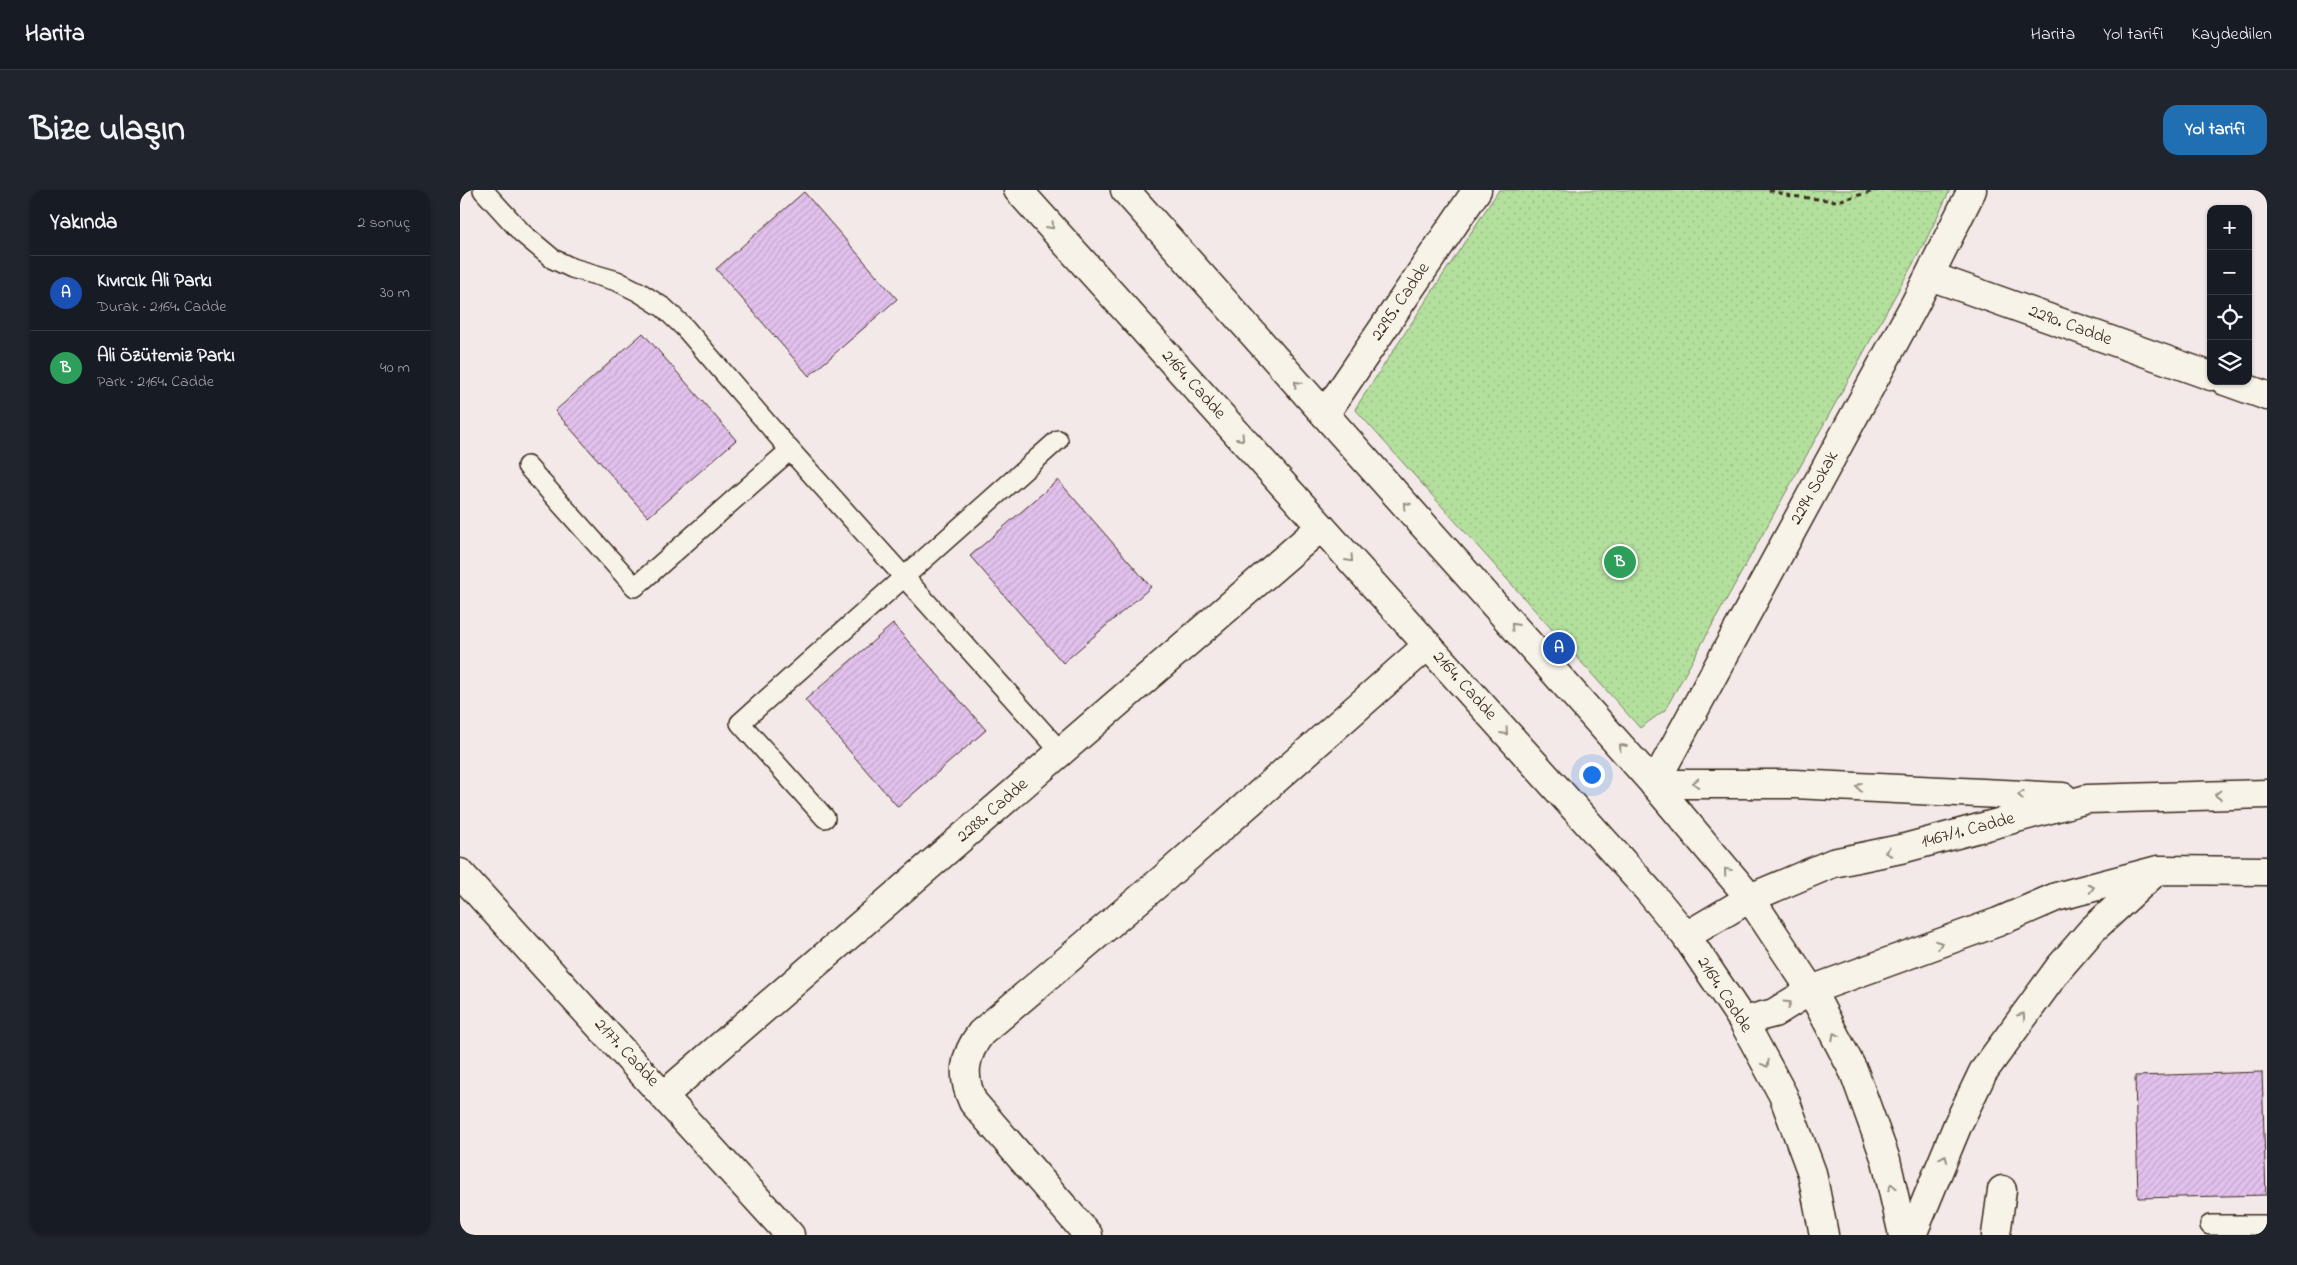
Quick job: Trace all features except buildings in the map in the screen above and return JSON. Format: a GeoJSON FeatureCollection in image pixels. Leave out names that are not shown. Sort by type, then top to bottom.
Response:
{"type":"FeatureCollection","features":[{"type":"Feature","properties":{"kind":"street","name":"2164. Cadde"},"geometry":{"type":"LineString","coordinates":[[1018,190],[1649,891],[1686,936],[1743,1021],[1783,1095],[1812,1173],[1824,1235]]}},
{"type":"Feature","properties":{"kind":"street"},"geometry":{"type":"LineString","coordinates":[[1125,190],[1654,784],[1750,898],[1811,990],[1854,1072],[1886,1160],[1903,1235]]}},
{"type":"Feature","properties":{"kind":"street","name":"2295. Cadde"},"geometry":{"type":"LineString","coordinates":[[1325,414],[1477,190]]}},
{"type":"Feature","properties":{"kind":"street","name":"2294 Sokak"},"geometry":{"type":"LineString","coordinates":[[1654,784],[1930,276],[1972,190]]}},
{"type":"Feature","properties":{"kind":"street","name":"2290. Cadde"},"geometry":{"type":"LineString","coordinates":[[1930,276],[2207,375]]}},
{"type":"Feature","properties":{"kind":"street"},"geometry":{"type":"LineString","coordinates":[[2236,385],[2267,396]]}},
{"type":"Feature","properties":{"kind":"street","name":"2288. Cadde"},"geometry":{"type":"LineString","coordinates":[[664,1095],[1321,527]]}},
{"type":"Feature","properties":{"kind":"street"},"geometry":{"type":"LineString","coordinates":[[1088,1235],[972,1102],[964,1074],[966,1060],[972,1045],[981,1033],[1162,879],[1428,645]]}},
{"type":"Feature","properties":{"kind":"street"},"geometry":{"type":"LineString","coordinates":[[1654,784],[1794,784],[2087,798]]}},
{"type":"Feature","properties":{"kind":"street","name":"1467/1. Cadde"},"geometry":{"type":"LineString","coordinates":[[1686,936],[1750,898],[1834,863],[1905,848],[2087,798],[2267,794]]}},
{"type":"Feature","properties":{"kind":"street"},"geometry":{"type":"LineString","coordinates":[[1912,1235],[1958,1124],[1983,1072],[2059,968],[2092,930],[2158,870]]}},
{"type":"Feature","properties":{"kind":"street"},"geometry":{"type":"LineString","coordinates":[[1743,1021],[1774,1013],[1811,990],[1998,922],[2056,897],[2158,870],[2267,871]]}},
{"type":"Feature","properties":{"kind":"street","name":"2177. Cadde"},"geometry":{"type":"LineString","coordinates":[[460,873],[790,1235]]}},
{"type":"Feature","properties":{"kind":"street"},"geometry":{"type":"LineString","coordinates":[[1996,1235],[2002,1190]]}},
{"type":"Feature","properties":{"kind":"lane"},"geometry":{"type":"LineString","coordinates":[[483,190],[522,234],[553,260],[572,268],[616,281],[639,292],[664,308],[685,328],[790,450],[1061,752]]}},
{"type":"Feature","properties":{"kind":"lane"},"geometry":{"type":"LineString","coordinates":[[825,818],[740,723],[1058,440]]}},
{"type":"Feature","properties":{"kind":"lane"},"geometry":{"type":"LineString","coordinates":[[526,466],[636,588],[790,450]]}},
{"type":"Feature","properties":{"kind":"lane"},"geometry":{"type":"LineString","coordinates":[[2210,1225],[2267,1225]]}},
{"type":"Feature","properties":{"kind":"path"},"geometry":{"type":"LineString","coordinates":[[1770,190],[1791,196],[1837,201],[1878,190]]}},
{"type":"Feature","properties":{"kind":"green space"},"geometry":{"type":"Polygon","coordinates":[[[1499,190],[1950,190],[1925,242],[1665,710],[1640,728],[1355,409],[1499,190]]]}},
{"type":"Feature","properties":{"kind":"place","name":"Ali Özütemiz Parkı"},"geometry":{"type":"Point","coordinates":[1620,562]}},
{"type":"Feature","properties":{"kind":"place","name":"Kıvırcık Ali Parkı"},"geometry":{"type":"Point","coordinates":[1559,648]}}]}
